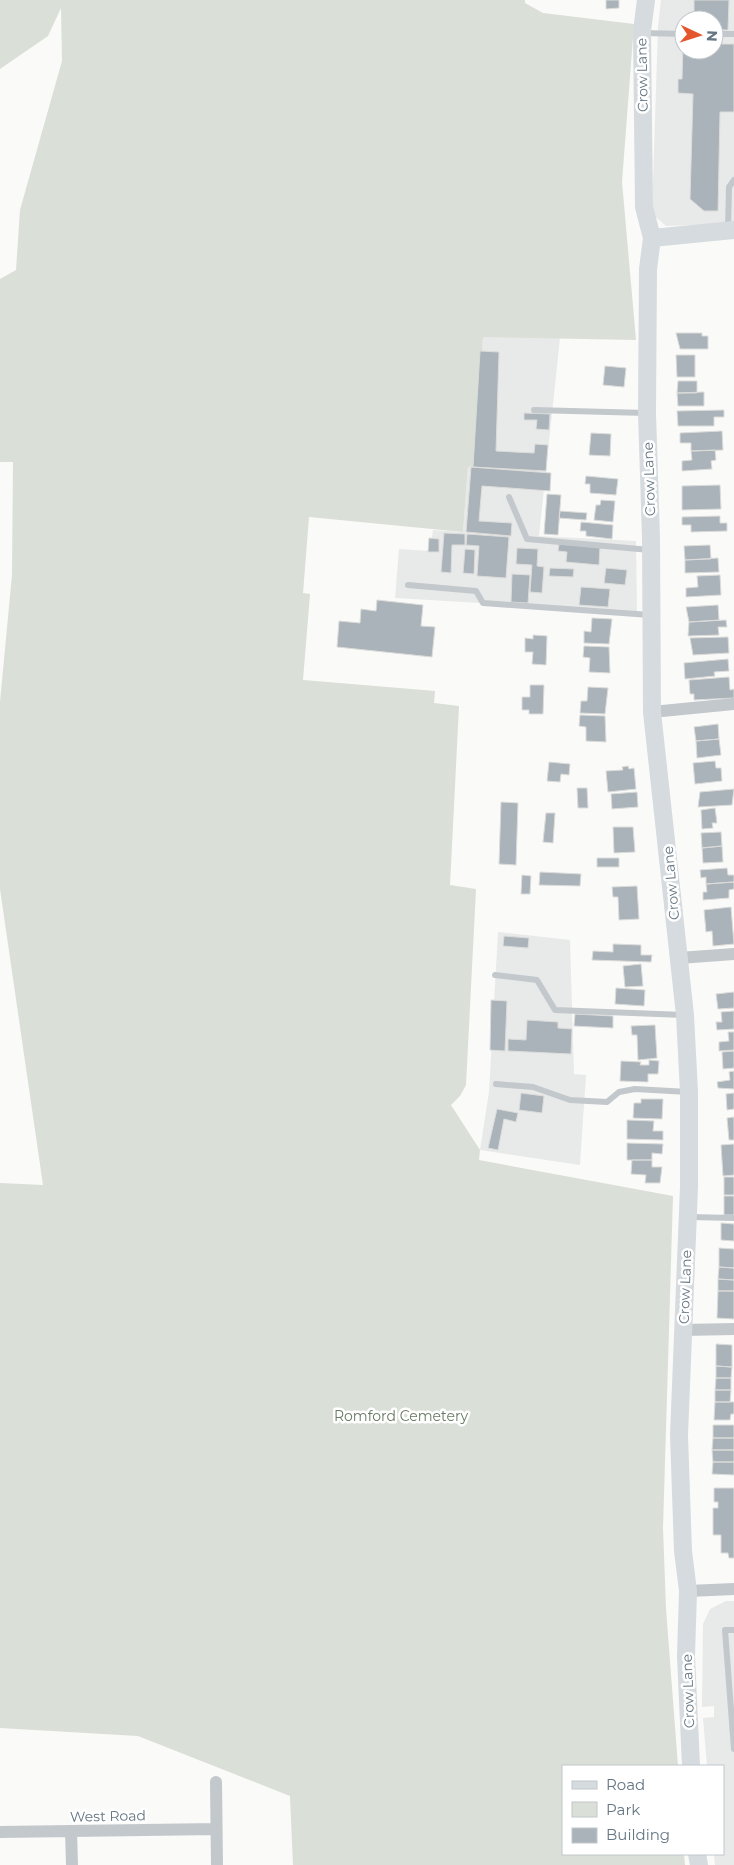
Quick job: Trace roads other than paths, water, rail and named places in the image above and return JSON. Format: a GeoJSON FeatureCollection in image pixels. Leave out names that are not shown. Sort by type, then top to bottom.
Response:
{"type":"FeatureCollection","features":[{"type":"Feature","properties":{"kind":"street","name":"Crow Lane"},"geometry":{"type":"LineString","coordinates":[[646,0],[642,33],[644,207],[652,238],[648,269],[647,413],[651,550],[652,712],[685,1016],[689,1092],[684,1330],[679,1434],[683,1551],[688,1592],[686,1656],[691,1765]]}},
{"type":"Feature","properties":{"kind":"street"},"geometry":{"type":"LineString","coordinates":[[652,238],[731,230]]}},
{"type":"Feature","properties":{"kind":"street"},"geometry":{"type":"LineString","coordinates":[[652,712],[734,704]]}},
{"type":"Feature","properties":{"kind":"street"},"geometry":{"type":"LineString","coordinates":[[679,958],[734,954]]}},
{"type":"Feature","properties":{"kind":"street"},"geometry":{"type":"LineString","coordinates":[[684,1330],[734,1329]]}},
{"type":"Feature","properties":{"kind":"street"},"geometry":{"type":"LineString","coordinates":[[688,1592],[734,1589]]}},
{"type":"Feature","properties":{"kind":"street"},"geometry":{"type":"LineString","coordinates":[[216,1782],[217,1865]]}},
{"type":"Feature","properties":{"kind":"street","name":"West Road"},"geometry":{"type":"LineString","coordinates":[[0,1832],[216,1830]]}},
{"type":"Feature","properties":{"kind":"street"},"geometry":{"type":"LineString","coordinates":[[72,1831],[72,1865]]}},
{"type":"Feature","properties":{"kind":"lane"},"geometry":{"type":"LineString","coordinates":[[642,33],[674,34]]}},
{"type":"Feature","properties":{"kind":"lane"},"geometry":{"type":"LineString","coordinates":[[731,230],[729,187],[734,180]]}},
{"type":"Feature","properties":{"kind":"lane"},"geometry":{"type":"LineString","coordinates":[[534,410],[647,413]]}},
{"type":"Feature","properties":{"kind":"lane"},"geometry":{"type":"LineString","coordinates":[[509,497],[526,539],[651,550]]}},
{"type":"Feature","properties":{"kind":"lane"},"geometry":{"type":"LineString","coordinates":[[408,585],[476,591],[483,603],[650,615]]}},
{"type":"Feature","properties":{"kind":"lane"},"geometry":{"type":"LineString","coordinates":[[495,975],[537,980],[555,1010],[685,1016]]}},
{"type":"Feature","properties":{"kind":"lane"},"geometry":{"type":"LineString","coordinates":[[496,1084],[533,1087],[570,1100],[607,1102],[619,1092],[635,1089],[689,1092]]}},
{"type":"Feature","properties":{"kind":"lane"},"geometry":{"type":"LineString","coordinates":[[687,1217],[734,1218]]}},
{"type":"Feature","properties":{"kind":"lane"},"geometry":{"type":"LineString","coordinates":[[734,1630],[725,1630],[734,1749]]}},
{"type":"Feature","properties":{"kind":"park label","name":"Romford Cemetery"},"geometry":{"type":"Point","coordinates":[401,1416]}}]}
